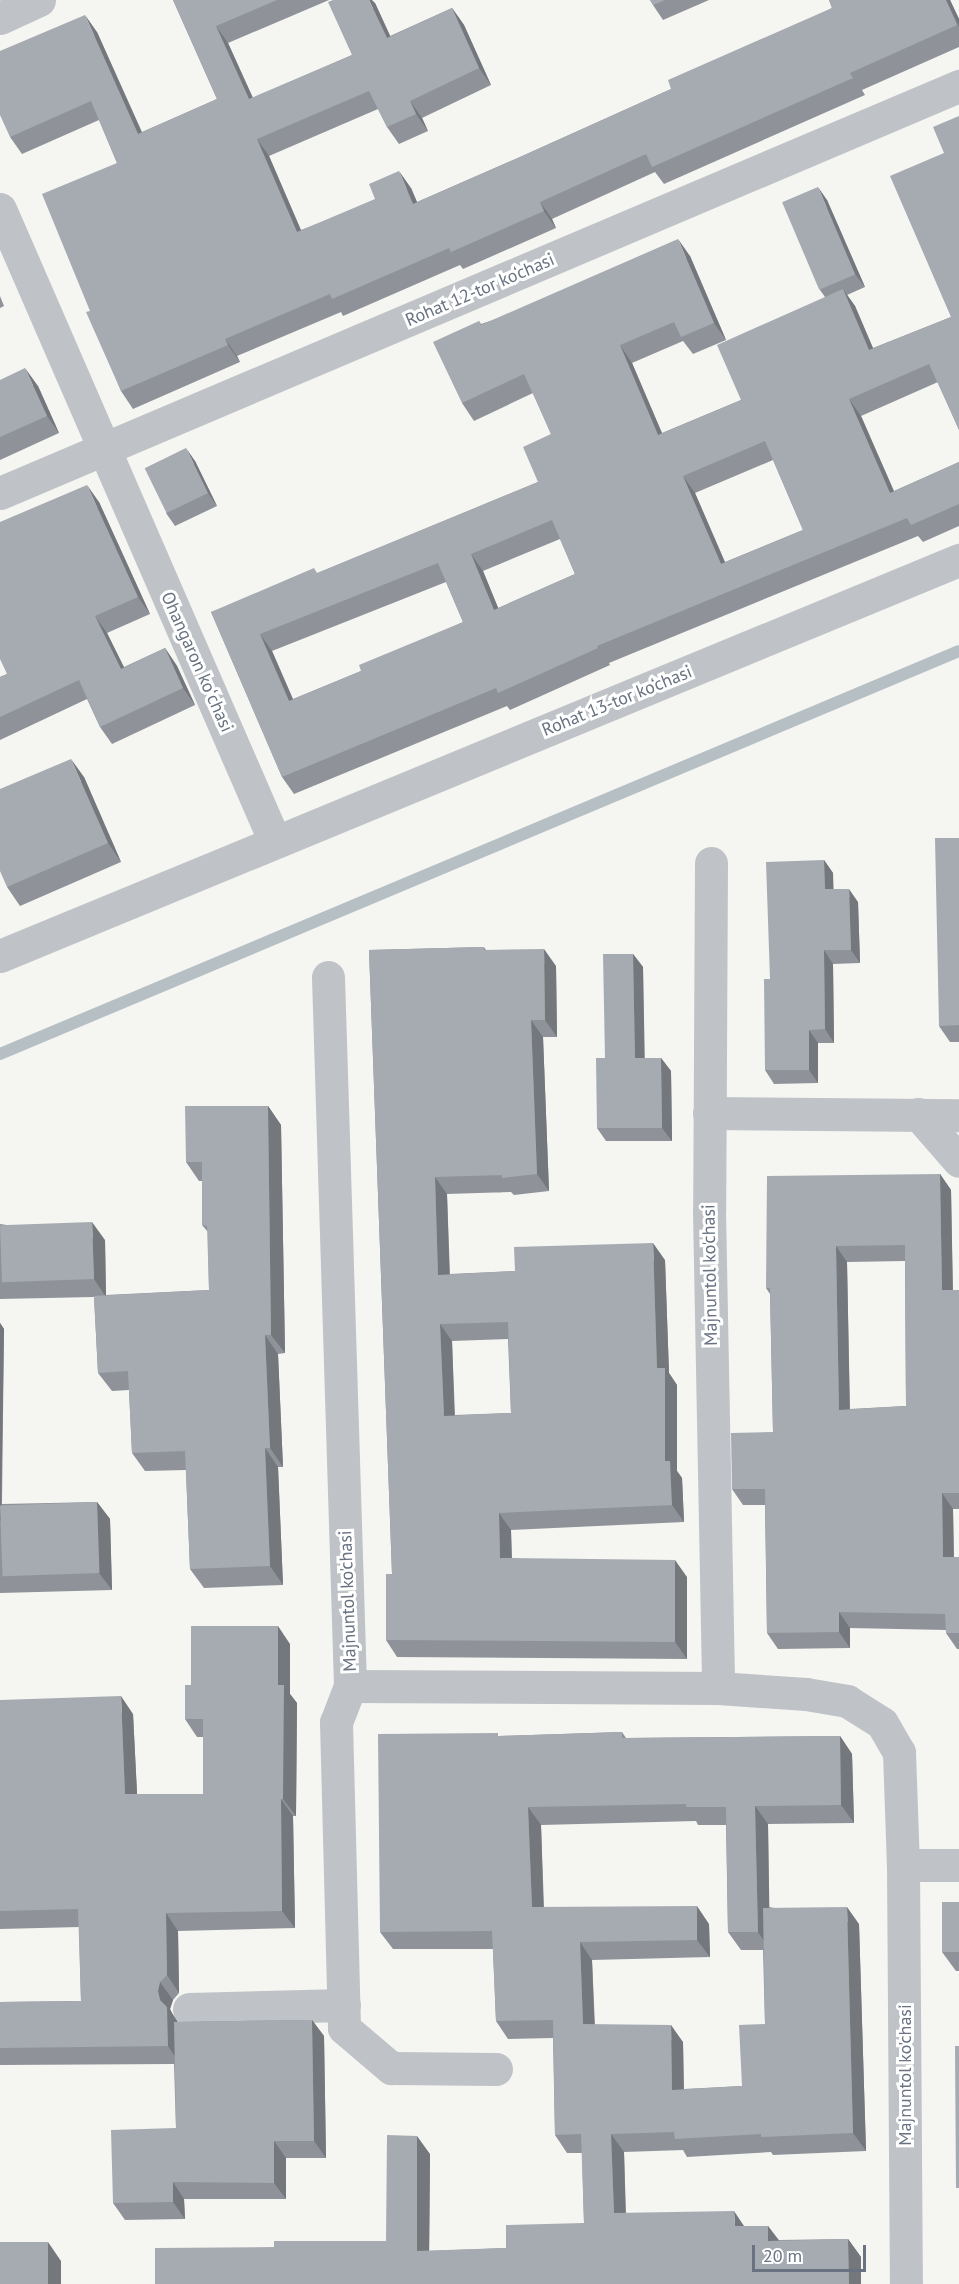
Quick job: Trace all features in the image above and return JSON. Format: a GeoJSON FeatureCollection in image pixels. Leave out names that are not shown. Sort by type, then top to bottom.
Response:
{"type":"FeatureCollection","features":[{"type":"Feature","properties":{"kind":"street"},"geometry":{"type":"LineString","coordinates":[[0,18],[39,0]]}},
{"type":"Feature","properties":{"kind":"street","name":"Rohat 12-tor ko‘chasi"},"geometry":{"type":"LineString","coordinates":[[0,493],[959,86]]}},
{"type":"Feature","properties":{"kind":"street","name":"Ohangaron koʻchasi"},"geometry":{"type":"LineString","coordinates":[[0,209],[275,842]]}},
{"type":"Feature","properties":{"kind":"street","name":"Rohat 13-tor ko‘chasi"},"geometry":{"type":"LineString","coordinates":[[275,842],[959,560]]}},
{"type":"Feature","properties":{"kind":"street"},"geometry":{"type":"LineString","coordinates":[[0,956],[275,842]]}},
{"type":"Feature","properties":{"kind":"street","name":"Majnuntol ko'chasi"},"geometry":{"type":"LineString","coordinates":[[711,862],[710,1113],[718,1688]]}},
{"type":"Feature","properties":{"kind":"street","name":"Majnuntol ko'chasi"},"geometry":{"type":"LineString","coordinates":[[328,977],[350,1686],[336,1722],[344,2016]]}},
{"type":"Feature","properties":{"kind":"street"},"geometry":{"type":"LineString","coordinates":[[710,1113],[959,1115]]}},
{"type":"Feature","properties":{"kind":"street"},"geometry":{"type":"LineString","coordinates":[[918,1114],[959,1161]]}},
{"type":"Feature","properties":{"kind":"street","name":"Majnuntol ko'chasi"},"geometry":{"type":"LineString","coordinates":[[350,1686],[718,1688],[806,1694],[847,1701],[882,1723],[899,1752],[903,1865],[906,2284]]}},
{"type":"Feature","properties":{"kind":"street"},"geometry":{"type":"LineString","coordinates":[[903,1865],[959,1865]]}},
{"type":"Feature","properties":{"kind":"street"},"geometry":{"type":"LineString","coordinates":[[189,2008],[344,2016],[391,2068],[496,2069]]}},
{"type":"Feature","properties":{"kind":"building"},"geometry":{"type":"Polygon","coordinates":[[[173,0],[277,0],[216,26],[249,99],[352,55],[328,2],[369,0],[387,38],[452,8],[479,68],[410,101],[416,114],[387,127],[369,91],[257,139],[297,232],[375,199],[369,184],[399,171],[413,204],[671,89],[668,80],[832,8],[829,0],[946,0],[957,25],[850,73],[853,78],[652,167],[646,154],[540,202],[544,211],[451,252],[449,248],[332,299],[330,294],[225,339],[228,345],[121,391],[86,312],[90,311],[42,194],[117,163],[91,101],[10,137],[0,115],[0,51],[85,15],[138,134],[217,99],[173,0]]]}},
{"type":"Feature","properties":{"kind":"building"},"geometry":{"type":"Polygon","coordinates":[[[650,0],[665,0],[653,5],[650,0]]]}},
{"type":"Feature","properties":{"kind":"building"},"geometry":{"type":"Polygon","coordinates":[[[959,116],[959,430],[929,364],[849,399],[890,493],[959,462],[959,504],[911,525],[907,518],[597,646],[598,648],[498,693],[496,688],[282,777],[211,612],[314,568],[317,573],[538,482],[523,447],[551,434],[524,374],[462,403],[433,342],[479,321],[481,325],[678,239],[714,323],[681,337],[674,322],[620,345],[658,435],[741,400],[717,345],[843,289],[869,350],[951,317],[890,176],[944,153],[933,127],[959,116]],[[765,441],[683,476],[721,564],[803,530],[765,441]],[[552,520],[471,554],[494,610],[575,574],[552,520]],[[438,563],[260,634],[289,701],[361,671],[359,665],[463,622],[438,563]]]}},
{"type":"Feature","properties":{"kind":"building"},"geometry":{"type":"Polygon","coordinates":[[[818,187],[855,274],[819,290],[782,202],[818,187]]]}},
{"type":"Feature","properties":{"kind":"building"},"geometry":{"type":"Polygon","coordinates":[[[25,368],[47,416],[0,437],[0,380],[25,368]]]}},
{"type":"Feature","properties":{"kind":"building"},"geometry":{"type":"Polygon","coordinates":[[[186,448],[208,493],[167,513],[145,468],[186,448]]]}},
{"type":"Feature","properties":{"kind":"building"},"geometry":{"type":"Polygon","coordinates":[[[87,485],[138,597],[95,616],[121,669],[165,648],[183,688],[100,727],[79,680],[0,717],[0,677],[7,674],[0,659],[0,522],[87,485]]]}},
{"type":"Feature","properties":{"kind":"building"},"geometry":{"type":"Polygon","coordinates":[[[71,759],[108,843],[7,887],[0,871],[0,789],[71,759]]]}},
{"type":"Feature","properties":{"kind":"building"},"geometry":{"type":"Polygon","coordinates":[[[935,838],[959,838],[959,1025],[939,1026],[935,838]]]}},
{"type":"Feature","properties":{"kind":"building"},"geometry":{"type":"Polygon","coordinates":[[[824,860],[825,889],[849,889],[851,950],[824,950],[825,1029],[809,1030],[809,1070],[765,1070],[764,979],[770,979],[766,862],[824,860]]]}},
{"type":"Feature","properties":{"kind":"building"},"geometry":{"type":"Polygon","coordinates":[[[484,947],[484,950],[544,949],[545,1020],[531,1020],[537,1174],[502,1178],[502,1175],[435,1177],[438,1275],[515,1271],[514,1247],[653,1243],[657,1368],[665,1368],[665,1461],[670,1461],[672,1505],[499,1513],[500,1558],[675,1560],[675,1642],[386,1640],[386,1574],[392,1574],[369,950],[484,947]],[[508,1322],[440,1324],[444,1416],[511,1413],[508,1322]]]}},
{"type":"Feature","properties":{"kind":"building"},"geometry":{"type":"Polygon","coordinates":[[[603,954],[633,954],[635,1058],[661,1058],[662,1128],[597,1128],[596,1058],[605,1058],[603,954]]]}},
{"type":"Feature","properties":{"kind":"building"},"geometry":{"type":"Polygon","coordinates":[[[185,1106],[268,1106],[271,1335],[265,1335],[270,1448],[265,1448],[270,1566],[190,1569],[185,1451],[132,1453],[128,1371],[98,1373],[94,1296],[209,1290],[207,1226],[202,1225],[202,1162],[186,1162],[185,1106]]]}},
{"type":"Feature","properties":{"kind":"building"},"geometry":{"type":"Polygon","coordinates":[[[940,1174],[942,1290],[959,1290],[959,1493],[942,1493],[943,1557],[959,1557],[959,1633],[946,1633],[945,1614],[839,1612],[839,1632],[767,1633],[765,1489],[732,1489],[731,1433],[773,1432],[770,1288],[766,1288],[767,1176],[940,1174]],[[905,1245],[836,1246],[839,1410],[906,1406],[905,1245]]]}},
{"type":"Feature","properties":{"kind":"building"},"geometry":{"type":"Polygon","coordinates":[[[92,1222],[94,1279],[2,1282],[0,1225],[92,1222]]]}},
{"type":"Feature","properties":{"kind":"building"},"geometry":{"type":"Polygon","coordinates":[[[97,1502],[99,1573],[3,1576],[0,1505],[97,1502]]]}},
{"type":"Feature","properties":{"kind":"building"},"geometry":{"type":"Polygon","coordinates":[[[191,1626],[278,1626],[278,1685],[284,1685],[283,1799],[281,1799],[282,1911],[166,1913],[167,1975],[160,1982],[158,1991],[160,2000],[167,2007],[168,2046],[0,2048],[0,2002],[81,2001],[78,1909],[0,1911],[0,1700],[121,1696],[125,1794],[203,1794],[203,1719],[185,1719],[185,1685],[191,1685],[191,1626]]]}},
{"type":"Feature","properties":{"kind":"building"},"geometry":{"type":"Polygon","coordinates":[[[622,1732],[622,1738],[840,1736],[841,1805],[755,1806],[758,1932],[728,1932],[726,1807],[686,1807],[686,1804],[528,1807],[532,1907],[697,1906],[697,1940],[580,1942],[583,2024],[671,2025],[672,2090],[742,2086],[739,2025],[765,2024],[763,1908],[847,1907],[853,2133],[761,2137],[761,2134],[675,2139],[674,2132],[611,2134],[614,2213],[734,2211],[735,2226],[768,2226],[768,2241],[848,2239],[849,2284],[155,2284],[155,2248],[274,2247],[274,2241],[386,2241],[387,2135],[417,2136],[417,2251],[506,2248],[506,2225],[584,2223],[581,2134],[555,2135],[553,2020],[496,2021],[492,1931],[380,1932],[378,1734],[498,1733],[498,1736],[622,1732]]]}},
{"type":"Feature","properties":{"kind":"building"},"geometry":{"type":"Polygon","coordinates":[[[942,1902],[959,1902],[959,1952],[942,1952],[942,1902]]]}},
{"type":"Feature","properties":{"kind":"building"},"geometry":{"type":"Polygon","coordinates":[[[312,2020],[314,2141],[274,2141],[274,2183],[173,2182],[173,2202],[113,2203],[111,2130],[176,2128],[174,2022],[312,2020]]]}},
{"type":"Feature","properties":{"kind":"building"},"geometry":{"type":"Polygon","coordinates":[[[955,2046],[959,2046],[959,2188],[956,2188],[955,2046]]]}},
{"type":"Feature","properties":{"kind":"building"},"geometry":{"type":"Polygon","coordinates":[[[0,2242],[48,2242],[48,2284],[0,2284],[0,2242]]]}},
{"type":"Feature","properties":{"kind":"waterway"},"geometry":{"type":"LineString","coordinates":[[0,1054],[959,651]]}}]}
